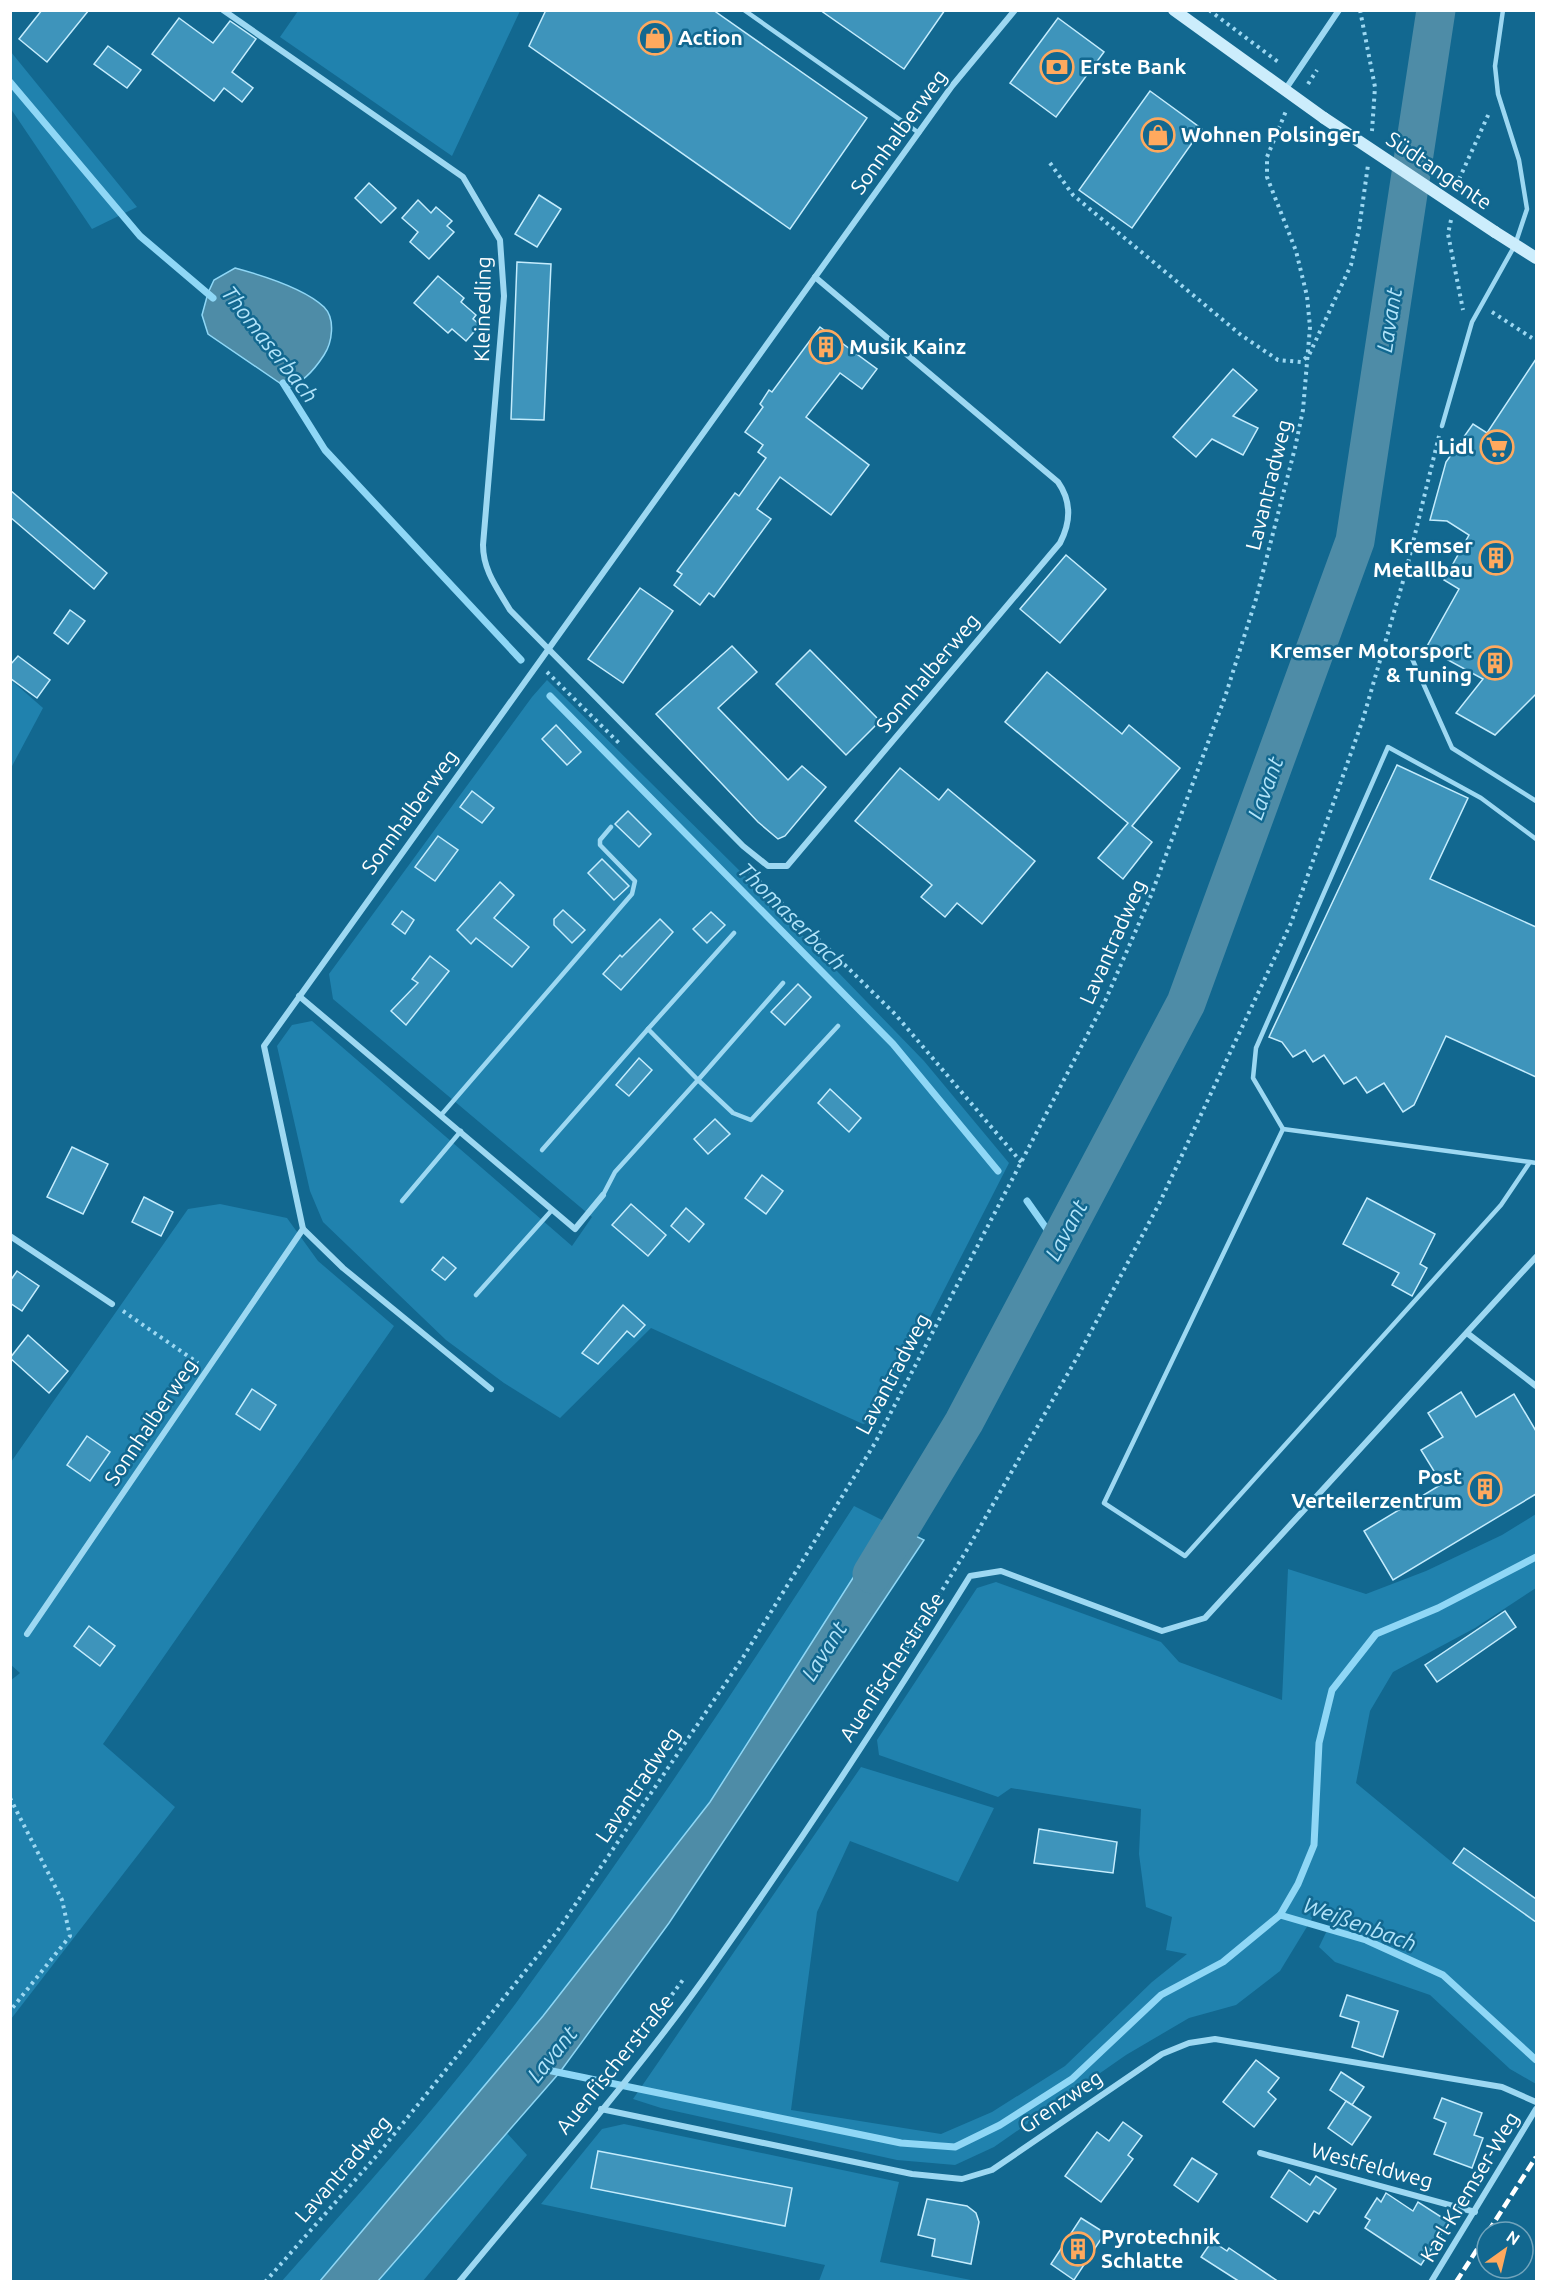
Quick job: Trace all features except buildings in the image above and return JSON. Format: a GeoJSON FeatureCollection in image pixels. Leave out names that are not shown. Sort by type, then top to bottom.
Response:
{"type":"FeatureCollection","features":[{"type":"Feature","properties":{"kind":"main road","name":"Südtangente"},"geometry":{"type":"LineString","coordinates":[[1174,10],[1324,118],[1536,258]]}},
{"type":"Feature","properties":{"kind":"street","name":"Kleinedling"},"geometry":{"type":"LineString","coordinates":[[223,10],[464,177],[500,240],[504,296],[483,561],[510,609],[548,648]]}},
{"type":"Feature","properties":{"kind":"street","name":"Sonnhalberweg"},"geometry":{"type":"LineString","coordinates":[[27,1634],[303,1229],[264,1046],[952,86],[1015,10]]}},
{"type":"Feature","properties":{"kind":"street"},"geometry":{"type":"LineString","coordinates":[[1284,90],[1339,10]]}},
{"type":"Feature","properties":{"kind":"street","name":"Sonnhalberweg"},"geometry":{"type":"LineString","coordinates":[[548,648],[743,846],[768,866],[787,866],[1060,543],[1068,528],[1069,506],[1065,492],[1058,482],[815,277]]}},
{"type":"Feature","properties":{"kind":"street"},"geometry":{"type":"LineString","coordinates":[[299,996],[574,1229],[603,1195]]}},
{"type":"Feature","properties":{"kind":"street"},"geometry":{"type":"LineString","coordinates":[[303,1229],[343,1268],[491,1389]]}},
{"type":"Feature","properties":{"kind":"street"},"geometry":{"type":"LineString","coordinates":[[10,1236],[112,1304]]}},
{"type":"Feature","properties":{"kind":"street","name":"Auenfischerstraße"},"geometry":{"type":"LineString","coordinates":[[459,2282],[612,2098],[722,1954],[856,1756],[970,1576],[1001,1571],[1162,1631],[1205,1618],[1536,1257]]}},
{"type":"Feature","properties":{"kind":"street"},"geometry":{"type":"LineString","coordinates":[[1467,1333],[1536,1386]]}},
{"type":"Feature","properties":{"kind":"street","name":"Grenzweg"},"geometry":{"type":"LineString","coordinates":[[601,2109],[912,2174],[962,2179],[992,2170],[1162,2054],[1189,2043],[1215,2038],[1502,2087],[1536,2102]]}},
{"type":"Feature","properties":{"kind":"street","name":"Karl-Kremser-Weg"},"geometry":{"type":"LineString","coordinates":[[1431,2282],[1536,2109]]}},
{"type":"Feature","properties":{"kind":"street","name":"Westfeldweg"},"geometry":{"type":"LineString","coordinates":[[1260,2153],[1475,2212]]}},
{"type":"Feature","properties":{"kind":"lane"},"geometry":{"type":"LineString","coordinates":[[744,10],[919,133]]}},
{"type":"Feature","properties":{"kind":"lane"},"geometry":{"type":"LineString","coordinates":[[1442,426],[1472,322],[1515,245],[1527,209],[1519,160],[1498,94],[1496,66],[1503,10]]}},
{"type":"Feature","properties":{"kind":"lane"},"geometry":{"type":"LineString","coordinates":[[1410,654],[1452,748],[1536,801]]}},
{"type":"Feature","properties":{"kind":"lane"},"geometry":{"type":"LineString","coordinates":[[1283,1129],[1253,1078],[1256,1048],[1388,747],[1481,798],[1536,839]]}},
{"type":"Feature","properties":{"kind":"lane"},"geometry":{"type":"LineString","coordinates":[[441,1114],[634,892],[635,881],[600,845],[600,840],[611,826]]}},
{"type":"Feature","properties":{"kind":"lane"},"geometry":{"type":"LineString","coordinates":[[542,1150],[735,933]]}},
{"type":"Feature","properties":{"kind":"lane"},"geometry":{"type":"LineString","coordinates":[[603,1195],[615,1172],[783,983]]}},
{"type":"Feature","properties":{"kind":"lane"},"geometry":{"type":"LineString","coordinates":[[648,1029],[733,1113],[751,1120],[838,1026]]}},
{"type":"Feature","properties":{"kind":"lane"},"geometry":{"type":"LineString","coordinates":[[1283,1129],[1533,1162],[1501,1205],[1185,1556],[1104,1503],[1283,1129]]}},
{"type":"Feature","properties":{"kind":"lane"},"geometry":{"type":"LineString","coordinates":[[402,1201],[461,1131]]}},
{"type":"Feature","properties":{"kind":"lane"},"geometry":{"type":"LineString","coordinates":[[476,1295],[552,1210]]}},
{"type":"Feature","properties":{"kind":"path"},"geometry":{"type":"LineString","coordinates":[[1360,10],[1375,87],[1371,143]]}},
{"type":"Feature","properties":{"kind":"path","name":"Lavantradweg"},"geometry":{"type":"LineString","coordinates":[[265,2282],[379,2153],[556,1933],[742,1659],[875,1443],[1106,999],[1150,898],[1225,697],[1256,599],[1296,448],[1309,355],[1307,296],[1296,251],[1267,177],[1267,157],[1288,107],[1318,69]]}},
{"type":"Feature","properties":{"kind":"path","name":"Lavantradweg"},"geometry":{"type":"LineString","coordinates":[[1309,355],[1351,265],[1359,229],[1370,153]]}},
{"type":"Feature","properties":{"kind":"path"},"geometry":{"type":"LineString","coordinates":[[1050,163],[1073,195],[1241,334],[1278,360],[1301,362],[1309,355]]}},
{"type":"Feature","properties":{"kind":"path"},"geometry":{"type":"LineString","coordinates":[[1481,306],[1532,338]]}},
{"type":"Feature","properties":{"kind":"path"},"geometry":{"type":"LineString","coordinates":[[894,1668],[986,1517],[1079,1354],[1160,1204],[1290,924],[1364,719],[1406,571],[1442,426]]}},
{"type":"Feature","properties":{"kind":"path"},"geometry":{"type":"LineString","coordinates":[[538,663],[623,747]]}},
{"type":"Feature","properties":{"kind":"path"},"geometry":{"type":"LineString","coordinates":[[742,864],[895,1014],[1022,1163]]}},
{"type":"Feature","properties":{"kind":"path"},"geometry":{"type":"LineString","coordinates":[[112,1304],[208,1369]]}},
{"type":"Feature","properties":{"kind":"path"},"geometry":{"type":"LineString","coordinates":[[10,1798],[62,1900],[70,1936],[10,2011]]}},
{"type":"Feature","properties":{"kind":"path"},"geometry":{"type":"LineString","coordinates":[[656,2017],[690,1970]]}},
{"type":"Feature","properties":{"kind":"shaded area"},"geometry":{"type":"Polygon","coordinates":[[[298,11],[520,11],[452,156],[280,37],[298,11]]]}},
{"type":"Feature","properties":{"kind":"shaded area"},"geometry":{"type":"Polygon","coordinates":[[[11,52],[137,207],[92,229],[11,109],[11,52]]]}},
{"type":"Feature","properties":{"kind":"shaded area"},"geometry":{"type":"Polygon","coordinates":[[[11,680],[43,708],[11,768],[11,680]]]}},
{"type":"Feature","properties":{"kind":"shaded area"},"geometry":{"type":"Polygon","coordinates":[[[547,680],[745,876],[924,1061],[1009,1163],[878,1419],[863,1424],[651,1328],[560,1418],[504,1383],[446,1340],[323,1222],[310,1191],[277,1046],[292,1025],[312,1021],[572,1246],[592,1217],[333,999],[329,974],[532,697],[547,680]]]}},
{"type":"Feature","properties":{"kind":"shaded area"},"geometry":{"type":"Polygon","coordinates":[[[220,1204],[287,1218],[318,1261],[394,1326],[103,1744],[175,1807],[11,2019],[10,1681],[20,1673],[10,1664],[11,1462],[188,1209],[220,1204]]]}},
{"type":"Feature","properties":{"kind":"shaded area"},"geometry":{"type":"Polygon","coordinates":[[[854,1506],[888,1523],[710,1802],[543,2016],[320,2281],[281,2282],[437,2104],[496,2030],[610,1872],[693,1751],[854,1506]]]}},
{"type":"Feature","properties":{"kind":"shaded area"},"geometry":{"type":"Polygon","coordinates":[[[1536,1514],[1536,1588],[1475,1628],[1393,1672],[1370,1711],[1356,1783],[1453,1863],[1536,1922],[1536,2084],[1510,2069],[1430,1995],[1335,1962],[1319,1947],[1333,1918],[1319,1907],[1280,1971],[1236,2005],[1189,2018],[1126,2055],[994,2147],[955,2165],[897,2160],[661,2108],[633,2099],[861,1767],[994,1808],[958,1882],[850,1841],[817,1912],[791,2110],[941,2134],[992,2112],[1065,2066],[1152,1982],[1187,1954],[1166,1950],[1172,1917],[1146,1907],[1139,1854],[1141,1809],[1011,1788],[998,1797],[879,1755],[877,1740],[977,1588],[996,1582],[1161,1642],[1179,1662],[1282,1700],[1288,1569],[1366,1594],[1426,1571],[1502,1535],[1536,1514]]]}},
{"type":"Feature","properties":{"kind":"shaded area"},"geometry":{"type":"Polygon","coordinates":[[[624,2124],[899,2182],[880,2262],[976,2281],[819,2281],[825,2265],[541,2204],[602,2129],[624,2124]]]}},
{"type":"Feature","properties":{"kind":"shaded area"},"geometry":{"type":"Polygon","coordinates":[[[506,2132],[527,2155],[423,2281],[378,2282],[506,2132]]]}},
{"type":"Feature","properties":{"kind":"water"},"geometry":{"type":"Polygon","coordinates":[[[235,268],[306,294],[328,312],[332,331],[327,350],[313,370],[293,386],[287,388],[208,334],[202,315],[208,293],[214,280],[235,268]]]}},
{"type":"Feature","properties":{"kind":"water"},"geometry":{"type":"Polygon","coordinates":[[[888,1523],[924,1540],[669,1923],[560,2072],[378,2281],[320,2281],[543,2016],[710,1802],[888,1523]]]}},
{"type":"Feature","properties":{"kind":"waterway","name":"Lavant"},"geometry":{"type":"LineString","coordinates":[[872,1574],[964,1422],[1186,1003],[1355,541],[1436,10]]}},
{"type":"Feature","properties":{"kind":"waterway","name":"Thomaserbach"},"geometry":{"type":"LineString","coordinates":[[10,82],[140,236],[213,298]]}},
{"type":"Feature","properties":{"kind":"waterway","name":"Thomaserbach"},"geometry":{"type":"LineString","coordinates":[[283,383],[325,450],[521,660]]}},
{"type":"Feature","properties":{"kind":"waterway","name":"Thomaserbach"},"geometry":{"type":"LineString","coordinates":[[550,696],[893,1044],[998,1171]]}},
{"type":"Feature","properties":{"kind":"waterway","name":"Thomaserbach"},"geometry":{"type":"LineString","coordinates":[[1027,1201],[1058,1245]]}},
{"type":"Feature","properties":{"kind":"waterway"},"geometry":{"type":"LineString","coordinates":[[552,2071],[901,2143],[955,2147],[1000,2125],[1072,2079],[1161,1995],[1223,1962],[1280,1915],[1298,1884],[1314,1845],[1319,1743],[1332,1690],[1376,1634],[1438,1608],[1536,1557]]}},
{"type":"Feature","properties":{"kind":"waterway","name":"Weißenbach"},"geometry":{"type":"LineString","coordinates":[[1280,1915],[1366,1940],[1443,1975],[1536,2060]]}},
{"type":"Feature","properties":{"kind":"railway"},"geometry":{"type":"LineString","coordinates":[[1496,2220],[1536,2157]]}},
{"type":"Feature","properties":{"kind":"railway"},"geometry":{"type":"LineString","coordinates":[[1456,2282],[1475,2253]]}},
{"type":"Feature","properties":{"kind":"place","name":"Action"},"geometry":{"type":"Point","coordinates":[655,38]}},
{"type":"Feature","properties":{"kind":"place","name":"Erste Bank"},"geometry":{"type":"Point","coordinates":[1057,67]}},
{"type":"Feature","properties":{"kind":"place","name":"Wohnen Polsinger"},"geometry":{"type":"Point","coordinates":[1158,135]}},
{"type":"Feature","properties":{"kind":"place","name":"Musik Kainz"},"geometry":{"type":"Point","coordinates":[826,347]}},
{"type":"Feature","properties":{"kind":"place","name":"Lidl"},"geometry":{"type":"Point","coordinates":[1497,447]}},
{"type":"Feature","properties":{"kind":"place","name":"Kremser Metallbau"},"geometry":{"type":"Point","coordinates":[1496,558]}},
{"type":"Feature","properties":{"kind":"place","name":"Kremser Motorsport & Tuning"},"geometry":{"type":"Point","coordinates":[1495,663]}},
{"type":"Feature","properties":{"kind":"place","name":"Post Verteilerzentrum"},"geometry":{"type":"Point","coordinates":[1485,1489]}},
{"type":"Feature","properties":{"kind":"place","name":"Pyrotechnik Schlatte"},"geometry":{"type":"Point","coordinates":[1078,2249]}}]}
